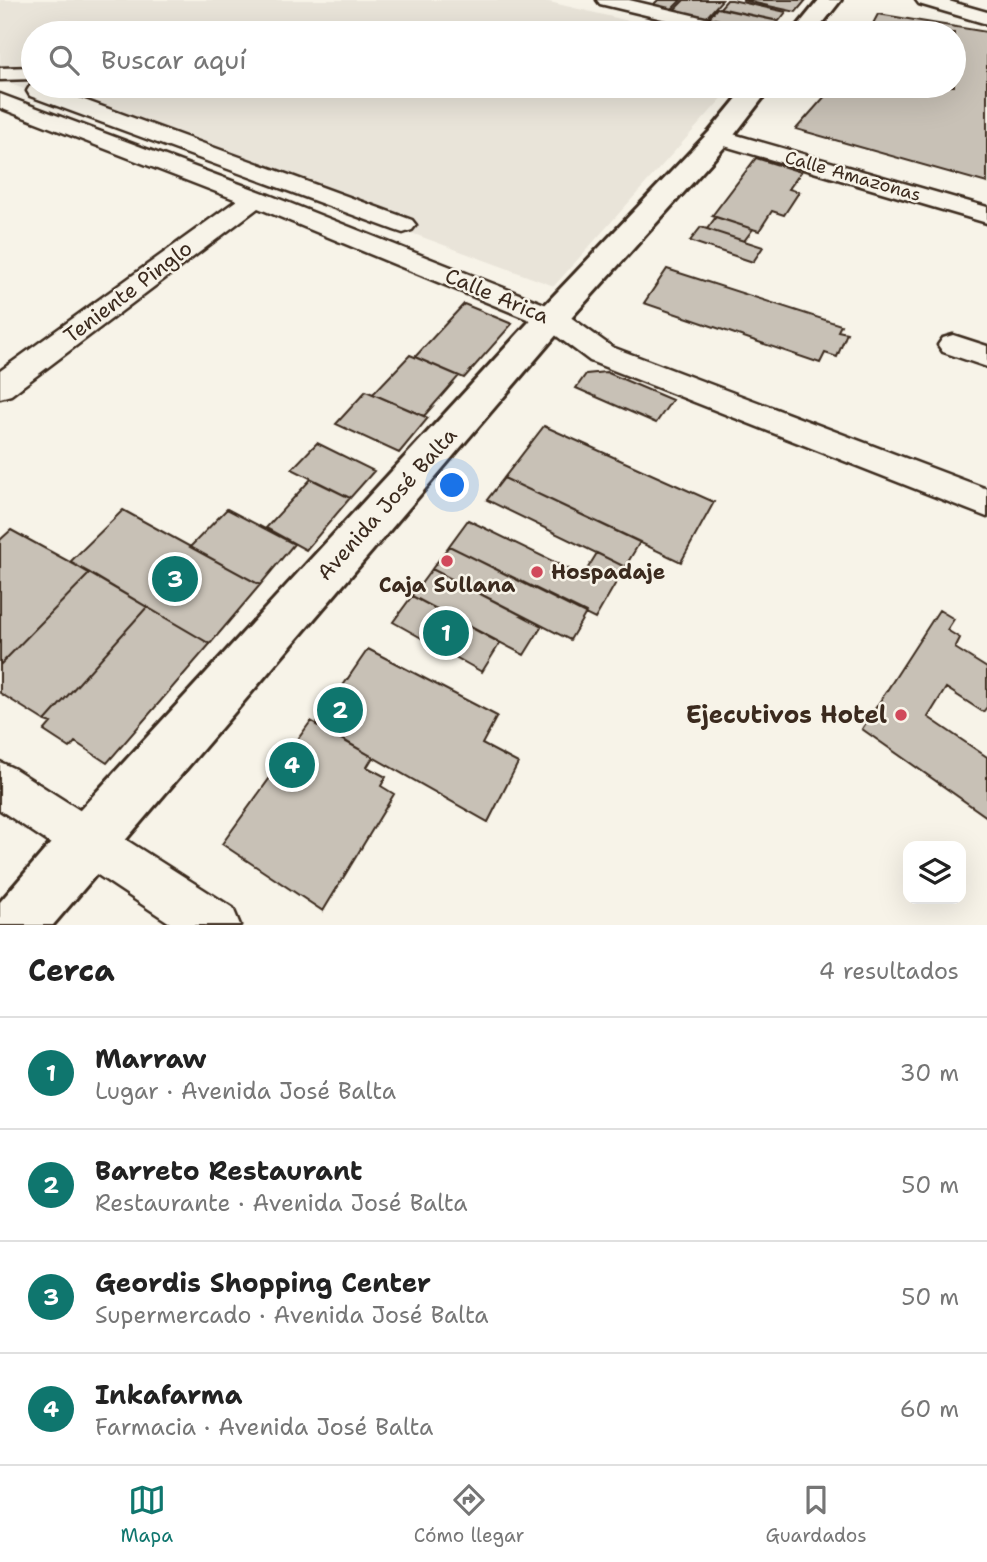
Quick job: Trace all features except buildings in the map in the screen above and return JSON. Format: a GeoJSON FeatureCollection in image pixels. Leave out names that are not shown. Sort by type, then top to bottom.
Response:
{"type":"FeatureCollection","features":[{"type":"Feature","properties":{"kind":"main road"},"geometry":{"type":"LineString","coordinates":[[813,21],[830,0]]}},
{"type":"Feature","properties":{"kind":"main road","name":"Avenida José Balta"},"geometry":{"type":"LineString","coordinates":[[17,925],[88,841],[552,318],[719,137],[750,98]]}},
{"type":"Feature","properties":{"kind":"street"},"geometry":{"type":"LineString","coordinates":[[606,0],[694,21]]}},
{"type":"Feature","properties":{"kind":"street"},"geometry":{"type":"LineString","coordinates":[[925,0],[987,18]]}},
{"type":"Feature","properties":{"kind":"street"},"geometry":{"type":"LineString","coordinates":[[0,76],[21,74]]}},
{"type":"Feature","properties":{"kind":"street"},"geometry":{"type":"LineString","coordinates":[[0,76],[21,84]]}},
{"type":"Feature","properties":{"kind":"street"},"geometry":{"type":"LineString","coordinates":[[60,98],[403,225]]}},
{"type":"Feature","properties":{"kind":"street"},"geometry":{"type":"LineString","coordinates":[[113,98],[396,198],[403,225]]}},
{"type":"Feature","properties":{"kind":"street","name":"Calle Arica"},"geometry":{"type":"LineString","coordinates":[[0,100],[255,198],[552,318],[600,354],[987,503]]}},
{"type":"Feature","properties":{"kind":"street"},"geometry":{"type":"LineString","coordinates":[[0,124],[25,110]]}},
{"type":"Feature","properties":{"kind":"street","name":"Calle Amazonas"},"geometry":{"type":"LineString","coordinates":[[719,137],[987,215]]}},
{"type":"Feature","properties":{"kind":"street","name":"Teniente Pinglo"},"geometry":{"type":"LineString","coordinates":[[0,387],[255,198]]}},
{"type":"Feature","properties":{"kind":"street"},"geometry":{"type":"LineString","coordinates":[[379,247],[403,225]]}},
{"type":"Feature","properties":{"kind":"street"},"geometry":{"type":"LineString","coordinates":[[953,345],[987,357]]}},
{"type":"Feature","properties":{"kind":"street"},"geometry":{"type":"LineString","coordinates":[[0,783],[216,925]]}},
{"type":"Feature","properties":{"kind":"shaded area"},"geometry":{"type":"Polygon","coordinates":[[[0,0],[541,0],[629,21],[21,21],[21,88],[0,80],[0,0]]]}},
{"type":"Feature","properties":{"kind":"shaded area"},"geometry":{"type":"Polygon","coordinates":[[[48,98],[722,98],[554,286],[48,98]]]}},
{"type":"Feature","properties":{"kind":"place","name":"Caja Sullana"},"geometry":{"type":"Point","coordinates":[447,561]}},
{"type":"Feature","properties":{"kind":"place","name":"Hospadaje"},"geometry":{"type":"Point","coordinates":[537,572]}},
{"type":"Feature","properties":{"kind":"place","name":"Geordis Shopping Center"},"geometry":{"type":"Point","coordinates":[175,579]}},
{"type":"Feature","properties":{"kind":"place","name":"Marraw"},"geometry":{"type":"Point","coordinates":[446,633]}},
{"type":"Feature","properties":{"kind":"place","name":"Barreto Restaurant"},"geometry":{"type":"Point","coordinates":[340,710]}},
{"type":"Feature","properties":{"kind":"place","name":"Ejecutivos Hotel"},"geometry":{"type":"Point","coordinates":[901,715]}},
{"type":"Feature","properties":{"kind":"place","name":"Inkafarma"},"geometry":{"type":"Point","coordinates":[292,765]}}]}
